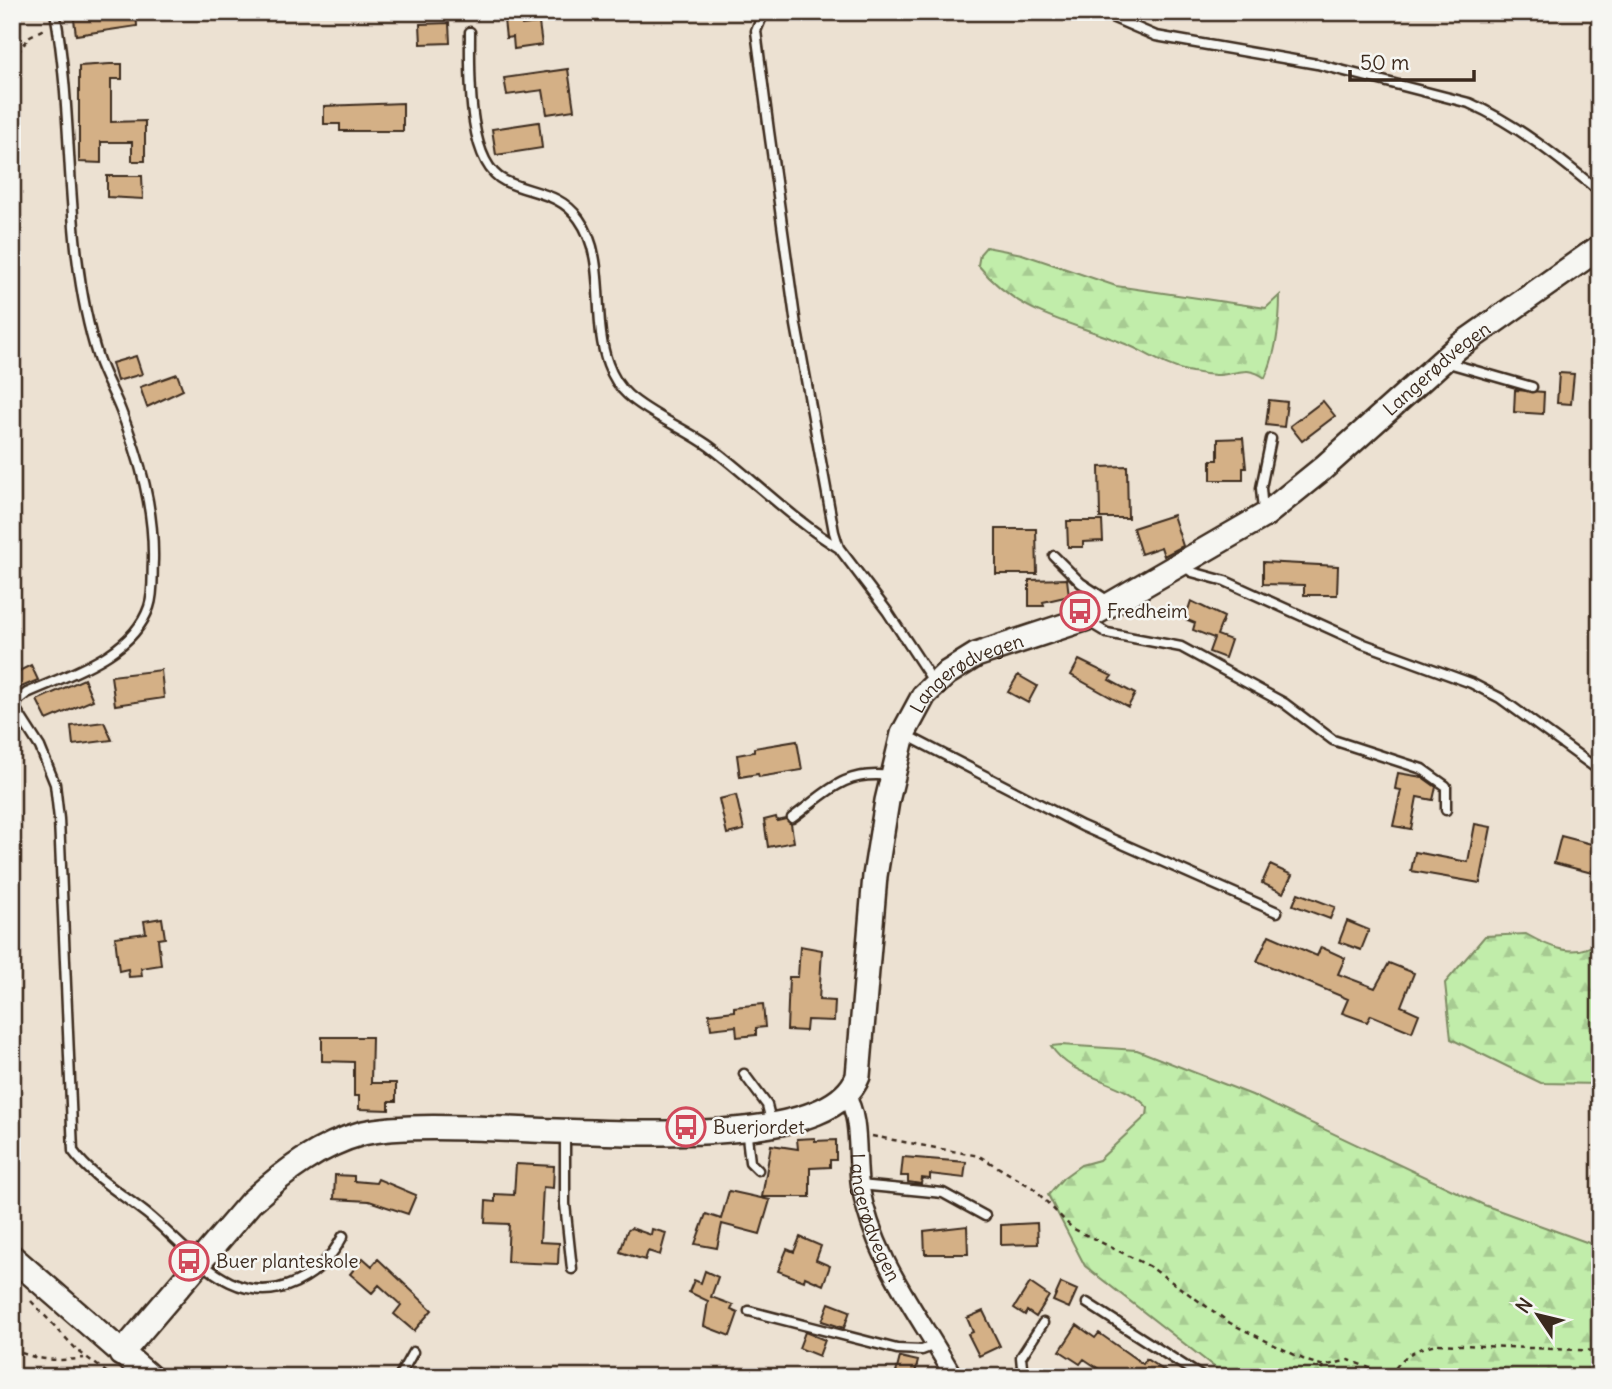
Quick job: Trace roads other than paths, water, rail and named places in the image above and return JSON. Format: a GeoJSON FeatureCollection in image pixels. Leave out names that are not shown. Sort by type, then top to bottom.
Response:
{"type":"FeatureCollection","features":[{"type":"Feature","properties":{"kind":"main road","name":"Langerødvegen"},"geometry":{"type":"LineString","coordinates":[[846,1096],[858,1076],[875,876],[892,776],[903,734],[917,705],[935,684],[976,655],[1085,618],[1265,515],[1322,469],[1442,360],[1600,247]]}},
{"type":"Feature","properties":{"kind":"main road"},"geometry":{"type":"LineString","coordinates":[[121,1353],[200,1261],[274,1181],[315,1153],[350,1138],[412,1126],[676,1135],[771,1124],[829,1108],[846,1096]]}},
{"type":"Feature","properties":{"kind":"main road"},"geometry":{"type":"LineString","coordinates":[[12,1257],[150,1377]]}},
{"type":"Feature","properties":{"kind":"street","name":"Langerødvegen"},"geometry":{"type":"LineString","coordinates":[[846,1096],[854,1110],[860,1185],[877,1248],[897,1286],[936,1344],[954,1377]]}},
{"type":"Feature","properties":{"kind":"lane"},"geometry":{"type":"LineString","coordinates":[[55,12],[70,157],[78,280],[98,359],[121,412],[145,484],[153,541],[149,607],[137,628],[124,642],[97,661],[27,693],[18,700],[15,708],[40,747],[55,784],[60,819],[73,1151],[84,1167],[148,1214],[200,1261],[233,1283],[261,1289],[299,1282],[323,1266],[343,1236]]}},
{"type":"Feature","properties":{"kind":"lane"},"geometry":{"type":"LineString","coordinates":[[764,12],[756,31],[796,325],[839,548]]}},
{"type":"Feature","properties":{"kind":"lane"},"geometry":{"type":"LineString","coordinates":[[1100,12],[1156,36],[1317,64],[1469,103],[1488,111],[1600,192]]}},
{"type":"Feature","properties":{"kind":"lane"},"geometry":{"type":"LineString","coordinates":[[470,32],[475,123],[483,159],[491,171],[505,181],[559,200],[581,221],[594,261],[605,354],[619,386],[641,405],[712,448],[839,548],[887,611],[935,684]]}},
{"type":"Feature","properties":{"kind":"lane"},"geometry":{"type":"LineString","coordinates":[[1442,360],[1452,366],[1532,387]]}},
{"type":"Feature","properties":{"kind":"lane"},"geometry":{"type":"LineString","coordinates":[[1265,515],[1261,488],[1271,439]]}},
{"type":"Feature","properties":{"kind":"lane"},"geometry":{"type":"LineString","coordinates":[[1054,556],[1082,583],[1112,604]]}},
{"type":"Feature","properties":{"kind":"lane"},"geometry":{"type":"LineString","coordinates":[[1181,565],[1192,572],[1225,581],[1364,644],[1472,682],[1500,698],[1600,771]]}},
{"type":"Feature","properties":{"kind":"lane"},"geometry":{"type":"LineString","coordinates":[[1085,618],[1107,633],[1181,648],[1284,703],[1333,740],[1422,769],[1446,786],[1447,810]]}},
{"type":"Feature","properties":{"kind":"lane"},"geometry":{"type":"LineString","coordinates":[[903,734],[1082,826],[1277,912]]}},
{"type":"Feature","properties":{"kind":"lane"},"geometry":{"type":"LineString","coordinates":[[792,818],[841,781],[863,774],[892,776]]}},
{"type":"Feature","properties":{"kind":"lane"},"geometry":{"type":"LineString","coordinates":[[744,1074],[767,1105],[771,1124]]}},
{"type":"Feature","properties":{"kind":"lane"},"geometry":{"type":"LineString","coordinates":[[746,1128],[750,1162],[758,1170]]}},
{"type":"Feature","properties":{"kind":"lane"},"geometry":{"type":"LineString","coordinates":[[565,1130],[565,1204],[572,1269]]}},
{"type":"Feature","properties":{"kind":"lane"},"geometry":{"type":"LineString","coordinates":[[860,1185],[943,1194],[985,1216]]}},
{"type":"Feature","properties":{"kind":"lane"},"geometry":{"type":"LineString","coordinates":[[1087,1303],[1202,1377]]}},
{"type":"Feature","properties":{"kind":"lane"},"geometry":{"type":"LineString","coordinates":[[749,1311],[897,1349],[922,1350],[936,1344]]}},
{"type":"Feature","properties":{"kind":"lane"},"geometry":{"type":"LineString","coordinates":[[1023,1377],[1021,1357],[1043,1323]]}},
{"type":"Feature","properties":{"kind":"lane"},"geometry":{"type":"LineString","coordinates":[[399,1377],[413,1352]]}},
{"type":"Feature","properties":{"kind":"place","name":"Fredheim"},"geometry":{"type":"Point","coordinates":[1080,611]}},
{"type":"Feature","properties":{"kind":"place","name":"Buerjordet"},"geometry":{"type":"Point","coordinates":[686,1127]}},
{"type":"Feature","properties":{"kind":"place","name":"Buer planteskole"},"geometry":{"type":"Point","coordinates":[189,1261]}}]}
